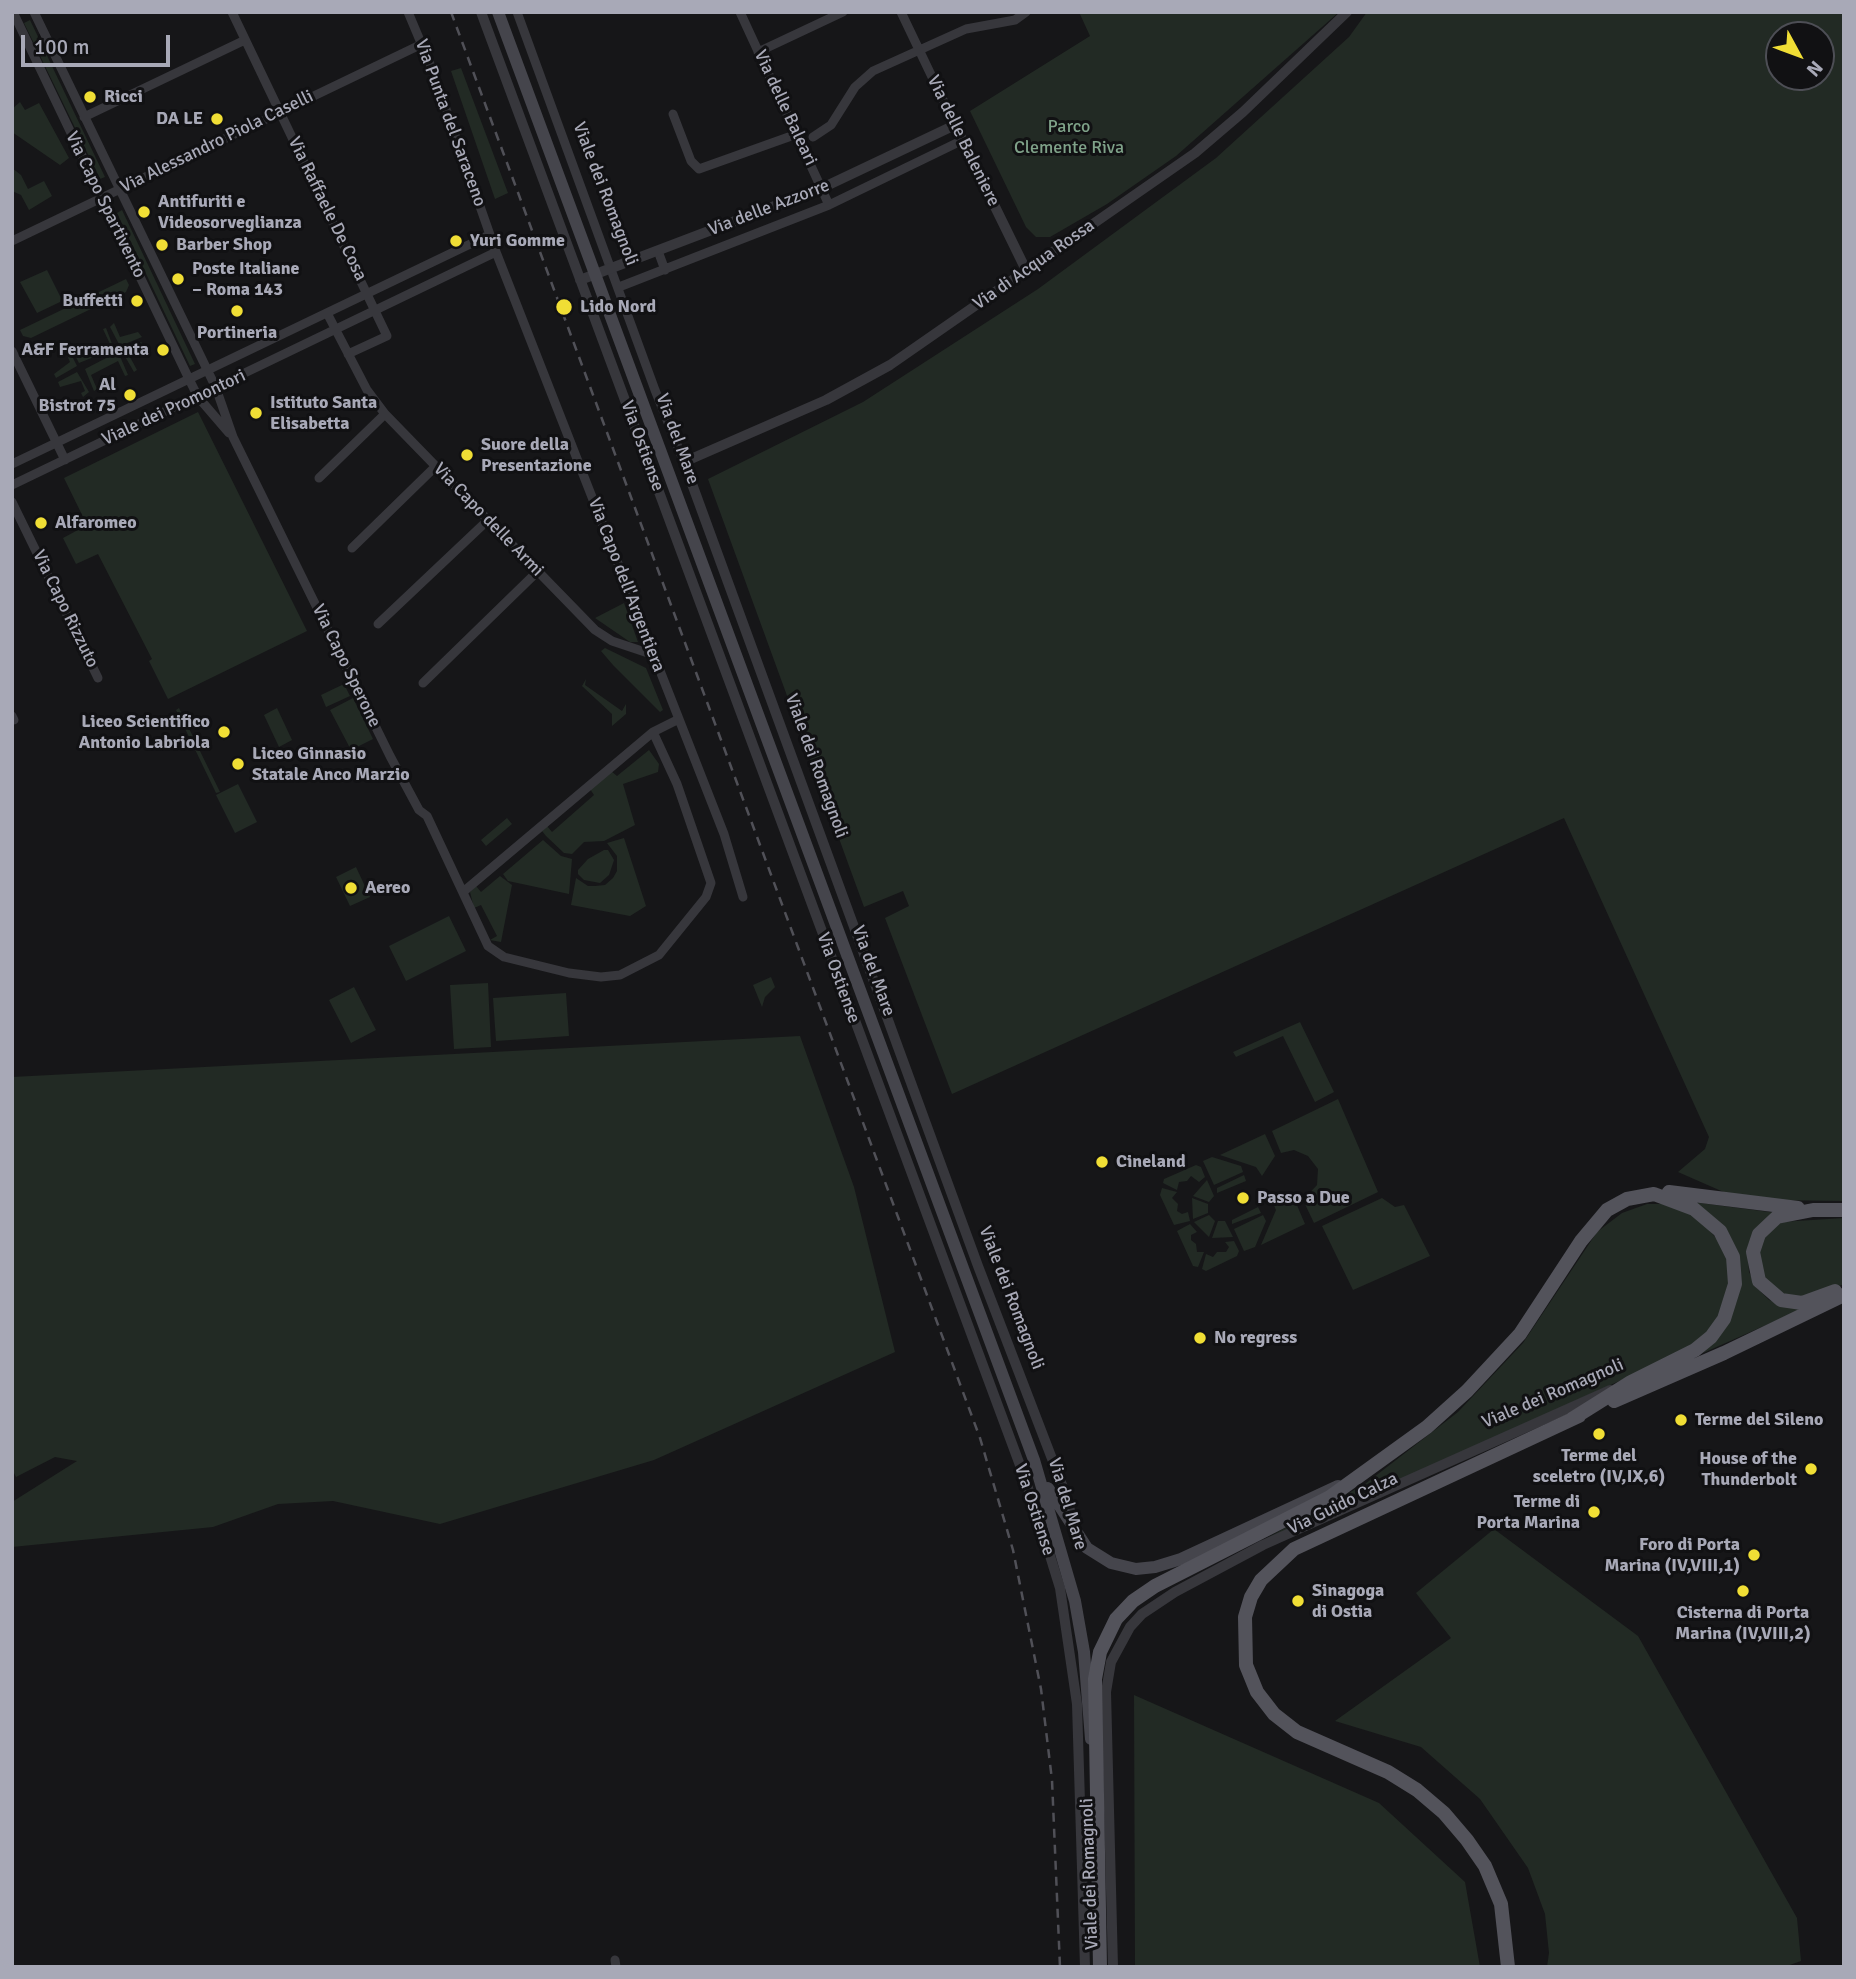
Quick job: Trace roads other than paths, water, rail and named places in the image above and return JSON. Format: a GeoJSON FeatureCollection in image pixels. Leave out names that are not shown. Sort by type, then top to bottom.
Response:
{"type":"FeatureCollection","features":[{"type":"Feature","properties":{"kind":"main road","name":"Via del Mare"},"geometry":{"type":"LineString","coordinates":[[499,13],[1034,1460],[1075,1601],[1084,1652],[1094,1758],[1100,1967]]}},
{"type":"Feature","properties":{"kind":"main road"},"geometry":{"type":"LineString","coordinates":[[1654,1195],[1675,1193],[1813,1210],[1844,1210]]}},
{"type":"Feature","properties":{"kind":"main road","name":"Viale dei Romagnoli"},"geometry":{"type":"LineString","coordinates":[[1094,1758],[1096,1669],[1106,1637],[1123,1610],[1155,1587],[1330,1497],[1427,1427],[1487,1372],[1520,1334],[1598,1218],[1628,1199],[1654,1195],[1685,1204],[1713,1223],[1731,1250],[1736,1277],[1727,1313],[1712,1337],[1690,1353],[1631,1382]]}},
{"type":"Feature","properties":{"kind":"main road"},"geometry":{"type":"LineString","coordinates":[[1813,1210],[1785,1214],[1765,1226],[1753,1248],[1756,1274],[1769,1292],[1791,1302],[1805,1302],[1832,1292],[1844,1293]]}},
{"type":"Feature","properties":{"kind":"main road","name":"Via Guido Calza"},"geometry":{"type":"LineString","coordinates":[[1508,1967],[1501,1904],[1485,1866],[1467,1840],[1432,1802],[1402,1781],[1297,1732],[1274,1714],[1250,1678],[1243,1655],[1244,1627],[1255,1588],[1279,1560],[1294,1549],[1572,1419],[1724,1353],[1844,1293]]}},
{"type":"Feature","properties":{"kind":"main road"},"geometry":{"type":"LineString","coordinates":[[1572,1419],[1631,1382]]}},
{"type":"Feature","properties":{"kind":"main road","name":"Viale dei Romagnoli"},"geometry":{"type":"LineString","coordinates":[[1034,1460],[1056,1504],[1087,1548],[1111,1563],[1136,1569],[1155,1567],[1181,1559],[1353,1480]]}},
{"type":"Feature","properties":{"kind":"street","name":"Via Capo Spartivento"},"geometry":{"type":"LineString","coordinates":[[13,12],[198,397]]}},
{"type":"Feature","properties":{"kind":"street","name":"Via Capo Spartivento"},"geometry":{"type":"LineString","coordinates":[[34,12],[216,388]]}},
{"type":"Feature","properties":{"kind":"street","name":"Via Raffaele De Cosa"},"geometry":{"type":"LineString","coordinates":[[232,12],[368,293]]}},
{"type":"Feature","properties":{"kind":"street","name":"Via Punta del Saraceno"},"geometry":{"type":"LineString","coordinates":[[408,12],[422,44],[489,235]]}},
{"type":"Feature","properties":{"kind":"street"},"geometry":{"type":"LineString","coordinates":[[474,12],[489,35]]}},
{"type":"Feature","properties":{"kind":"street","name":"Via Ostiense"},"geometry":{"type":"LineString","coordinates":[[481,12],[1024,1476],[1060,1588],[1077,1704],[1085,1967]]}},
{"type":"Feature","properties":{"kind":"street","name":"Viale dei Romagnoli"},"geometry":{"type":"LineString","coordinates":[[517,12],[978,1266],[1064,1490],[1076,1533]]}},
{"type":"Feature","properties":{"kind":"street","name":"Via delle Baleari"},"geometry":{"type":"LineString","coordinates":[[740,12],[829,205]]}},
{"type":"Feature","properties":{"kind":"street"},"geometry":{"type":"LineString","coordinates":[[758,52],[843,12]]}},
{"type":"Feature","properties":{"kind":"street","name":"Via delle Baleniere"},"geometry":{"type":"LineString","coordinates":[[901,12],[1026,270]]}},
{"type":"Feature","properties":{"kind":"street"},"geometry":{"type":"LineString","coordinates":[[813,137],[831,125],[855,87],[868,74],[967,29],[1014,20],[1026,12]]}},
{"type":"Feature","properties":{"kind":"street","name":"Via di Acqua Rossa"},"geometry":{"type":"LineString","coordinates":[[684,462],[858,384],[1026,270],[1205,144],[1347,12]]}},
{"type":"Feature","properties":{"kind":"street"},"geometry":{"type":"LineString","coordinates":[[84,117],[245,40]]}},
{"type":"Feature","properties":{"kind":"street","name":"Via Alessandro Piola Caselli"},"geometry":{"type":"LineString","coordinates":[[12,241],[422,44]]}},
{"type":"Feature","properties":{"kind":"street"},"geometry":{"type":"LineString","coordinates":[[673,114],[692,163],[699,169],[797,134]]}},
{"type":"Feature","properties":{"kind":"street","name":"Via delle Azzorre"},"geometry":{"type":"LineString","coordinates":[[580,280],[822,188],[955,125]]}},
{"type":"Feature","properties":{"kind":"street","name":"Via delle Azzorre"},"geometry":{"type":"LineString","coordinates":[[619,287],[829,205],[963,140]]}},
{"type":"Feature","properties":{"kind":"street","name":"Via Capo dell'Argentiera"},"geometry":{"type":"LineString","coordinates":[[489,235],[730,850],[743,897]]}},
{"type":"Feature","properties":{"kind":"street","name":"Viale dei Promontori"},"geometry":{"type":"LineString","coordinates":[[12,464],[489,235]]}},
{"type":"Feature","properties":{"kind":"street"},"geometry":{"type":"LineString","coordinates":[[658,251],[665,270]]}},
{"type":"Feature","properties":{"kind":"street","name":"Viale dei Promontori"},"geometry":{"type":"LineString","coordinates":[[12,485],[496,252]]}},
{"type":"Feature","properties":{"kind":"street"},"geometry":{"type":"LineString","coordinates":[[327,313],[348,354],[387,336],[368,293]]}},
{"type":"Feature","properties":{"kind":"street"},"geometry":{"type":"LineString","coordinates":[[12,351],[65,460]]}},
{"type":"Feature","properties":{"kind":"street","name":"Via Capo delle Armi"},"geometry":{"type":"LineString","coordinates":[[348,354],[367,390],[385,414],[537,572],[601,634],[631,649],[654,654]]}},
{"type":"Feature","properties":{"kind":"street","name":"Via Capo Sperone"},"geometry":{"type":"LineString","coordinates":[[216,388],[233,437],[390,756],[419,810],[427,816],[488,946],[500,955],[569,973],[601,977],[625,973],[655,958],[706,897],[710,883],[677,784],[653,732]]}},
{"type":"Feature","properties":{"kind":"street","name":"Via Capo Sperone"},"geometry":{"type":"LineString","coordinates":[[198,397],[233,437]]}},
{"type":"Feature","properties":{"kind":"street"},"geometry":{"type":"LineString","coordinates":[[319,478],[385,414]]}},
{"type":"Feature","properties":{"kind":"street"},"geometry":{"type":"LineString","coordinates":[[352,548],[436,466]]}},
{"type":"Feature","properties":{"kind":"street","name":"Via Capo Rizzuto"},"geometry":{"type":"LineString","coordinates":[[12,502],[98,678]]}},
{"type":"Feature","properties":{"kind":"street"},"geometry":{"type":"LineString","coordinates":[[379,624],[488,520]]}},
{"type":"Feature","properties":{"kind":"street"},"geometry":{"type":"LineString","coordinates":[[423,683],[537,572]]}},
{"type":"Feature","properties":{"kind":"street"},"geometry":{"type":"LineString","coordinates":[[463,892],[653,732],[679,719]]}},
{"type":"Feature","properties":{"kind":"street","name":"Viale dei Romagnoli"},"geometry":{"type":"LineString","coordinates":[[1113,1967],[1105,1692],[1114,1654],[1138,1618],[1188,1585],[1263,1545],[1570,1406],[1631,1382]]}},
{"type":"Feature","properties":{"kind":"railway"},"geometry":{"type":"LineString","coordinates":[[451,12],[980,1438],[1013,1550],[1041,1689],[1052,1780],[1060,1967]]}},
{"type":"Feature","properties":{"kind":"place","name":"Ricci"},"geometry":{"type":"Point","coordinates":[90,97]}},
{"type":"Feature","properties":{"kind":"place","name":"DA LE"},"geometry":{"type":"Point","coordinates":[217,119]}},
{"type":"Feature","properties":{"kind":"place","name":"Antifuriti e Videosorveglianza"},"geometry":{"type":"Point","coordinates":[144,212]}},
{"type":"Feature","properties":{"kind":"place","name":"Yuri Gomme"},"geometry":{"type":"Point","coordinates":[456,241]}},
{"type":"Feature","properties":{"kind":"place","name":"Barber Shop"},"geometry":{"type":"Point","coordinates":[162,245]}},
{"type":"Feature","properties":{"kind":"place","name":"Poste Italiane – Roma 143"},"geometry":{"type":"Point","coordinates":[178,279]}},
{"type":"Feature","properties":{"kind":"place","name":"Buffetti"},"geometry":{"type":"Point","coordinates":[137,301]}},
{"type":"Feature","properties":{"kind":"place","name":"Lido Nord"},"geometry":{"type":"Point","coordinates":[564,307]}},
{"type":"Feature","properties":{"kind":"place","name":"Portineria"},"geometry":{"type":"Point","coordinates":[237,311]}},
{"type":"Feature","properties":{"kind":"place","name":"A&F Ferramenta"},"geometry":{"type":"Point","coordinates":[163,350]}},
{"type":"Feature","properties":{"kind":"place","name":"Al Bistrot 75"},"geometry":{"type":"Point","coordinates":[130,395]}},
{"type":"Feature","properties":{"kind":"place","name":"Istituto Santa Elisabetta"},"geometry":{"type":"Point","coordinates":[256,413]}},
{"type":"Feature","properties":{"kind":"place","name":"Suore della Presentazione"},"geometry":{"type":"Point","coordinates":[467,455]}},
{"type":"Feature","properties":{"kind":"place","name":"Alfaromeo"},"geometry":{"type":"Point","coordinates":[41,523]}},
{"type":"Feature","properties":{"kind":"place","name":"Liceo Scientifico Antonio Labriola"},"geometry":{"type":"Point","coordinates":[224,732]}},
{"type":"Feature","properties":{"kind":"place","name":"Liceo Ginnasio Statale Anco Marzio"},"geometry":{"type":"Point","coordinates":[238,764]}},
{"type":"Feature","properties":{"kind":"place","name":"Aereo"},"geometry":{"type":"Point","coordinates":[351,888]}},
{"type":"Feature","properties":{"kind":"place","name":"Cineland"},"geometry":{"type":"Point","coordinates":[1102,1162]}},
{"type":"Feature","properties":{"kind":"place","name":"Passo a Due"},"geometry":{"type":"Point","coordinates":[1243,1198]}},
{"type":"Feature","properties":{"kind":"place","name":"No regress"},"geometry":{"type":"Point","coordinates":[1200,1338]}},
{"type":"Feature","properties":{"kind":"place","name":"Terme del Sileno"},"geometry":{"type":"Point","coordinates":[1681,1420]}},
{"type":"Feature","properties":{"kind":"place","name":"Terme del sceletro (IV,IX,6)"},"geometry":{"type":"Point","coordinates":[1599,1434]}},
{"type":"Feature","properties":{"kind":"place","name":"House of the Thunderbolt"},"geometry":{"type":"Point","coordinates":[1811,1469]}},
{"type":"Feature","properties":{"kind":"place","name":"Terme di Porta Marina"},"geometry":{"type":"Point","coordinates":[1594,1512]}},
{"type":"Feature","properties":{"kind":"place","name":"Foro di Porta Marina (IV,VIII,1)"},"geometry":{"type":"Point","coordinates":[1754,1555]}},
{"type":"Feature","properties":{"kind":"place","name":"Cisterna di Porta Marina (IV,VIII,2)"},"geometry":{"type":"Point","coordinates":[1743,1591]}},
{"type":"Feature","properties":{"kind":"place","name":"Sinagoga di Ostia"},"geometry":{"type":"Point","coordinates":[1298,1601]}},
{"type":"Feature","properties":{"kind":"park label","name":"Parco Clemente Riva"},"geometry":{"type":"Point","coordinates":[1069,137]}}]}
